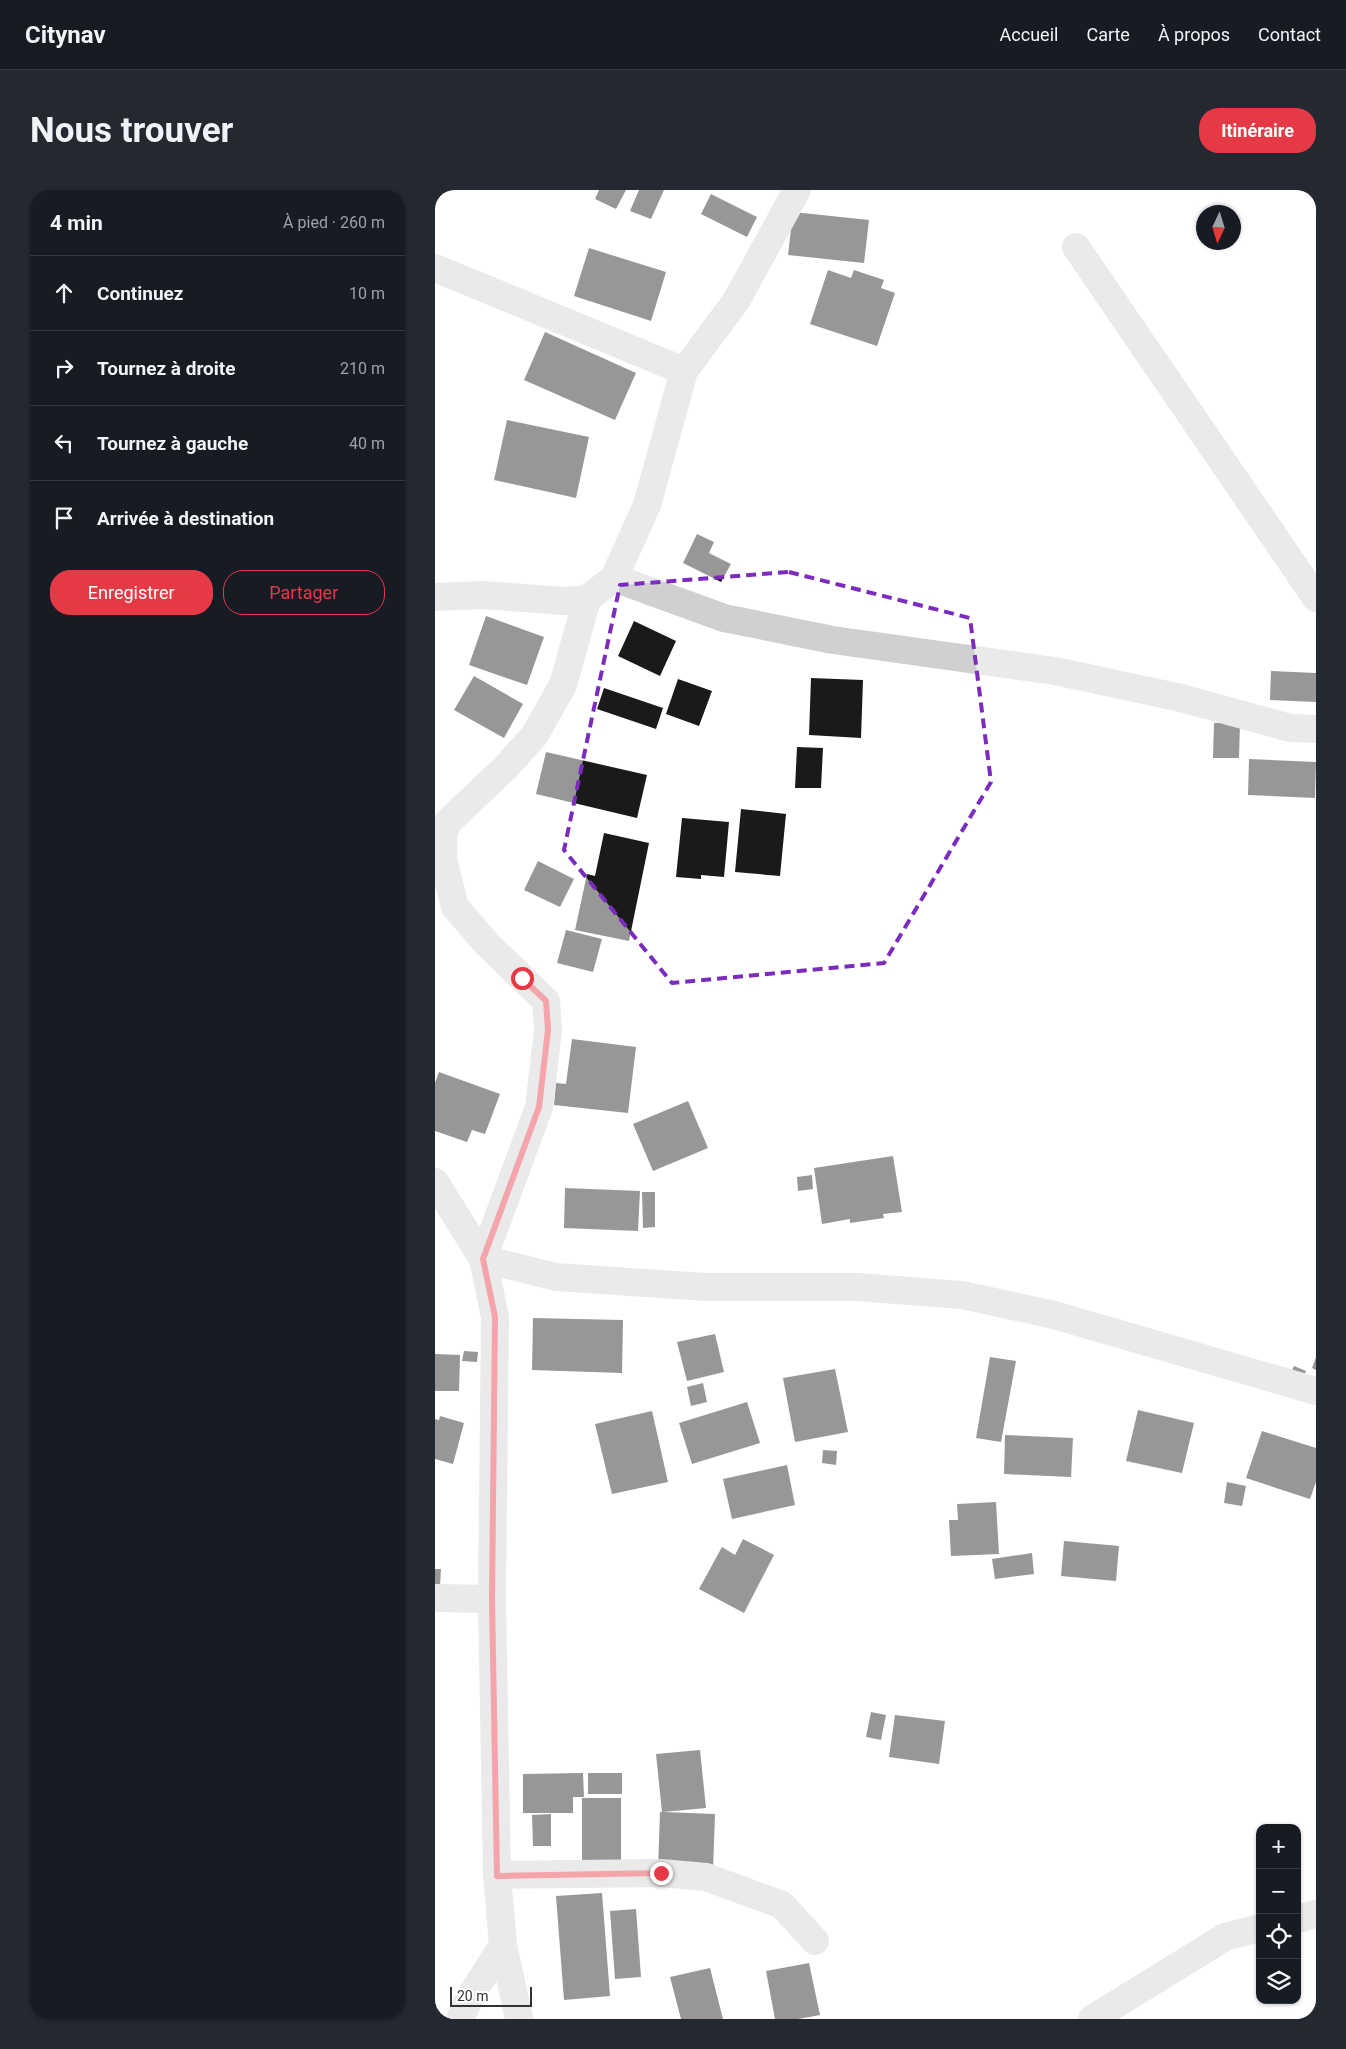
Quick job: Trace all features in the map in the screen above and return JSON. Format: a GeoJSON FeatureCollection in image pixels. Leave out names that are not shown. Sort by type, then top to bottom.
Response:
{"type":"FeatureCollection","features":[{"type":"Feature","properties":{"kind":"street"},"geometry":{"type":"LineString","coordinates":[[435,597],[483,595],[564,601],[587,599],[614,578],[647,505],[684,371],[736,301],[797,190]]}},
{"type":"Feature","properties":{"kind":"street"},"geometry":{"type":"LineString","coordinates":[[1076,247],[1316,598]]}},
{"type":"Feature","properties":{"kind":"street"},"geometry":{"type":"LineString","coordinates":[[435,268],[684,371]]}},
{"type":"Feature","properties":{"kind":"street"},"geometry":{"type":"LineString","coordinates":[[614,578],[724,618],[833,640],[1055,671],[1181,698],[1290,728],[1316,729]]}},
{"type":"Feature","properties":{"kind":"street"},"geometry":{"type":"LineString","coordinates":[[483,1259],[539,1107],[548,1030],[546,1001],[487,944],[455,907],[443,860],[443,834],[448,822],[506,767],[534,736],[563,685],[587,599]]}},
{"type":"Feature","properties":{"kind":"street"},"geometry":{"type":"LineString","coordinates":[[435,1182],[483,1259],[495,1317],[492,1599],[497,1876],[503,1945],[519,2019]]}},
{"type":"Feature","properties":{"kind":"street"},"geometry":{"type":"LineString","coordinates":[[483,1259],[556,1277],[705,1286],[857,1288],[962,1295],[1054,1316],[1316,1391]]}},
{"type":"Feature","properties":{"kind":"street"},"geometry":{"type":"LineString","coordinates":[[435,1598],[492,1599]]}},
{"type":"Feature","properties":{"kind":"street"},"geometry":{"type":"LineString","coordinates":[[497,1876],[661,1873],[706,1877],[782,1905],[815,1941]]}},
{"type":"Feature","properties":{"kind":"street"},"geometry":{"type":"LineString","coordinates":[[1301,1918],[1316,1914]]}},
{"type":"Feature","properties":{"kind":"street"},"geometry":{"type":"LineString","coordinates":[[1092,2019],[1225,1937],[1256,1929]]}},
{"type":"Feature","properties":{"kind":"street"},"geometry":{"type":"LineString","coordinates":[[460,2019],[470,1997],[503,1945]]}},
{"type":"Feature","properties":{"kind":"highlighted area"},"geometry":{"type":"Polygon","coordinates":[[[789,572],[970,618],[991,782],[884,963],[672,983],[564,850],[620,585],[789,572]]]}},
{"type":"Feature","properties":{"kind":"building"},"geometry":{"type":"Polygon","coordinates":[[[599,190],[626,190],[616,209],[595,199],[599,190]]]}},
{"type":"Feature","properties":{"kind":"building"},"geometry":{"type":"Polygon","coordinates":[[[639,190],[664,190],[651,219],[630,211],[639,190]]]}},
{"type":"Feature","properties":{"kind":"building"},"geometry":{"type":"Polygon","coordinates":[[[711,194],[757,217],[747,237],[701,214],[711,194]]]}},
{"type":"Feature","properties":{"kind":"building"},"geometry":{"type":"Polygon","coordinates":[[[793,212],[869,220],[864,263],[788,255],[793,212]]]}},
{"type":"Feature","properties":{"kind":"building"},"geometry":{"type":"Polygon","coordinates":[[[589,248],[666,272],[651,321],[574,296],[589,248]]]}},
{"type":"Feature","properties":{"kind":"building"},"geometry":{"type":"Polygon","coordinates":[[[828,270],[851,278],[854,270],[884,280],[881,288],[895,293],[877,346],[810,324],[828,270]]]}},
{"type":"Feature","properties":{"kind":"building"},"geometry":{"type":"Polygon","coordinates":[[[545,332],[636,373],[615,420],[524,380],[545,332]]]}},
{"type":"Feature","properties":{"kind":"building"},"geometry":{"type":"Polygon","coordinates":[[[507,420],[589,437],[576,498],[494,480],[507,420]]]}},
{"type":"Feature","properties":{"kind":"building"},"geometry":{"type":"Polygon","coordinates":[[[697,534],[714,542],[709,553],[731,564],[721,582],[683,563],[697,534]]]}},
{"type":"Feature","properties":{"kind":"building"},"geometry":{"type":"Polygon","coordinates":[[[486,616],[544,637],[527,685],[469,665],[486,616]]]}},
{"type":"Feature","properties":{"kind":"building"},"geometry":{"type":"Polygon","coordinates":[[[634,621],[676,641],[660,676],[618,656],[634,621]]]}},
{"type":"Feature","properties":{"kind":"building"},"geometry":{"type":"Polygon","coordinates":[[[1271,671],[1316,673],[1316,702],[1270,700],[1271,671]]]}},
{"type":"Feature","properties":{"kind":"building"},"geometry":{"type":"Polygon","coordinates":[[[474,676],[523,704],[504,738],[454,710],[474,676]]]}},
{"type":"Feature","properties":{"kind":"building"},"geometry":{"type":"Polygon","coordinates":[[[811,678],[863,680],[861,738],[809,735],[811,678]]]}},
{"type":"Feature","properties":{"kind":"building"},"geometry":{"type":"Polygon","coordinates":[[[678,679],[712,691],[699,726],[666,714],[678,679]]]}},
{"type":"Feature","properties":{"kind":"building"},"geometry":{"type":"Polygon","coordinates":[[[604,688],[663,708],[656,729],[597,709],[604,688]]]}},
{"type":"Feature","properties":{"kind":"building"},"geometry":{"type":"Polygon","coordinates":[[[1214,723],[1240,723],[1239,758],[1213,758],[1214,723]]]}},
{"type":"Feature","properties":{"kind":"building"},"geometry":{"type":"Polygon","coordinates":[[[797,747],[823,748],[821,788],[795,788],[797,747]]]}},
{"type":"Feature","properties":{"kind":"building"},"geometry":{"type":"Polygon","coordinates":[[[546,752],[647,775],[637,818],[536,794],[546,752]]]}},
{"type":"Feature","properties":{"kind":"building"},"geometry":{"type":"Polygon","coordinates":[[[1249,759],[1316,762],[1315,798],[1248,795],[1249,759]]]}},
{"type":"Feature","properties":{"kind":"building"},"geometry":{"type":"Polygon","coordinates":[[[741,809],[786,814],[780,876],[735,872],[741,809]]]}},
{"type":"Feature","properties":{"kind":"building"},"geometry":{"type":"Polygon","coordinates":[[[682,818],[729,822],[724,877],[701,875],[701,879],[676,877],[682,818]]]}},
{"type":"Feature","properties":{"kind":"building"},"geometry":{"type":"Polygon","coordinates":[[[604,833],[649,843],[629,941],[575,930],[587,874],[595,876],[604,833]]]}},
{"type":"Feature","properties":{"kind":"building"},"geometry":{"type":"Polygon","coordinates":[[[538,861],[574,879],[560,907],[524,890],[538,861]]]}},
{"type":"Feature","properties":{"kind":"building"},"geometry":{"type":"Polygon","coordinates":[[[566,930],[602,939],[593,972],[557,963],[566,930]]]}},
{"type":"Feature","properties":{"kind":"building"},"geometry":{"type":"Polygon","coordinates":[[[572,1039],[636,1047],[628,1113],[554,1105],[556,1083],[566,1084],[572,1039]]]}},
{"type":"Feature","properties":{"kind":"building"},"geometry":{"type":"Polygon","coordinates":[[[439,1072],[500,1094],[485,1134],[472,1130],[467,1142],[435,1131],[435,1083],[439,1072]]]}},
{"type":"Feature","properties":{"kind":"building"},"geometry":{"type":"Polygon","coordinates":[[[688,1101],[708,1148],[653,1171],[633,1124],[688,1101]]]}},
{"type":"Feature","properties":{"kind":"building"},"geometry":{"type":"Polygon","coordinates":[[[893,1156],[902,1212],[883,1214],[884,1218],[850,1223],[850,1219],[822,1224],[814,1168],[893,1156]]]}},
{"type":"Feature","properties":{"kind":"building"},"geometry":{"type":"Polygon","coordinates":[[[812,1175],[813,1189],[798,1191],[797,1177],[812,1175]]]}},
{"type":"Feature","properties":{"kind":"building"},"geometry":{"type":"Polygon","coordinates":[[[565,1188],[640,1191],[638,1231],[564,1228],[565,1188]]]}},
{"type":"Feature","properties":{"kind":"building"},"geometry":{"type":"Polygon","coordinates":[[[642,1192],[655,1192],[655,1227],[643,1228],[642,1192]]]}},
{"type":"Feature","properties":{"kind":"building"},"geometry":{"type":"Polygon","coordinates":[[[533,1318],[623,1320],[622,1373],[532,1370],[533,1318]]]}},
{"type":"Feature","properties":{"kind":"building"},"geometry":{"type":"Polygon","coordinates":[[[715,1334],[724,1372],[687,1381],[677,1342],[715,1334]]]}},
{"type":"Feature","properties":{"kind":"building"},"geometry":{"type":"Polygon","coordinates":[[[464,1351],[478,1352],[477,1362],[462,1361],[464,1351]]]}},
{"type":"Feature","properties":{"kind":"building"},"geometry":{"type":"Polygon","coordinates":[[[435,1354],[460,1355],[459,1391],[435,1391],[435,1354]]]}},
{"type":"Feature","properties":{"kind":"building"},"geometry":{"type":"Polygon","coordinates":[[[990,1357],[1016,1361],[1001,1442],[976,1438],[990,1357]]]}},
{"type":"Feature","properties":{"kind":"building"},"geometry":{"type":"Polygon","coordinates":[[[1316,1357],[1316,1370],[1312,1368],[1316,1357]]]}},
{"type":"Feature","properties":{"kind":"building"},"geometry":{"type":"Polygon","coordinates":[[[1294,1366],[1306,1371],[1302,1382],[1289,1377],[1294,1366]]]}},
{"type":"Feature","properties":{"kind":"building"},"geometry":{"type":"Polygon","coordinates":[[[835,1369],[848,1432],[795,1442],[783,1378],[835,1369]]]}},
{"type":"Feature","properties":{"kind":"building"},"geometry":{"type":"Polygon","coordinates":[[[703,1383],[707,1402],[691,1406],[687,1387],[703,1383]]]}},
{"type":"Feature","properties":{"kind":"building"},"geometry":{"type":"Polygon","coordinates":[[[747,1402],[760,1443],[692,1464],[679,1423],[747,1402]]]}},
{"type":"Feature","properties":{"kind":"building"},"geometry":{"type":"Polygon","coordinates":[[[1138,1410],[1194,1423],[1182,1473],[1126,1461],[1138,1410]]]}},
{"type":"Feature","properties":{"kind":"building"},"geometry":{"type":"Polygon","coordinates":[[[652,1411],[668,1482],[612,1494],[595,1424],[652,1411]]]}},
{"type":"Feature","properties":{"kind":"building"},"geometry":{"type":"Polygon","coordinates":[[[440,1416],[464,1423],[453,1464],[435,1459],[435,1419],[439,1420],[440,1416]]]}},
{"type":"Feature","properties":{"kind":"building"},"geometry":{"type":"Polygon","coordinates":[[[1262,1431],[1316,1448],[1316,1482],[1310,1499],[1246,1478],[1262,1431]]]}},
{"type":"Feature","properties":{"kind":"building"},"geometry":{"type":"Polygon","coordinates":[[[1005,1435],[1073,1438],[1071,1477],[1004,1474],[1005,1435]]]}},
{"type":"Feature","properties":{"kind":"building"},"geometry":{"type":"Polygon","coordinates":[[[823,1450],[837,1451],[836,1465],[822,1463],[823,1450]]]}},
{"type":"Feature","properties":{"kind":"building"},"geometry":{"type":"Polygon","coordinates":[[[787,1465],[795,1505],[732,1519],[723,1479],[787,1465]]]}},
{"type":"Feature","properties":{"kind":"building"},"geometry":{"type":"Polygon","coordinates":[[[1227,1482],[1246,1486],[1242,1506],[1224,1503],[1227,1482]]]}},
{"type":"Feature","properties":{"kind":"building"},"geometry":{"type":"Polygon","coordinates":[[[996,1502],[999,1554],[951,1556],[949,1520],[958,1520],[957,1504],[996,1502]]]}},
{"type":"Feature","properties":{"kind":"building"},"geometry":{"type":"Polygon","coordinates":[[[743,1539],[774,1555],[744,1613],[699,1589],[722,1547],[735,1555],[743,1539]]]}},
{"type":"Feature","properties":{"kind":"building"},"geometry":{"type":"Polygon","coordinates":[[[1064,1541],[1119,1546],[1116,1581],[1061,1576],[1064,1541]]]}},
{"type":"Feature","properties":{"kind":"building"},"geometry":{"type":"Polygon","coordinates":[[[1032,1553],[1034,1574],[995,1579],[992,1559],[1032,1553]]]}},
{"type":"Feature","properties":{"kind":"building"},"geometry":{"type":"Polygon","coordinates":[[[435,1569],[441,1569],[440,1586],[435,1586],[435,1569]]]}},
{"type":"Feature","properties":{"kind":"building"},"geometry":{"type":"Polygon","coordinates":[[[871,1712],[886,1715],[881,1740],[866,1737],[871,1712]]]}},
{"type":"Feature","properties":{"kind":"building"},"geometry":{"type":"Polygon","coordinates":[[[895,1715],[945,1721],[939,1764],[889,1757],[895,1715]]]}},
{"type":"Feature","properties":{"kind":"building"},"geometry":{"type":"Polygon","coordinates":[[[700,1750],[706,1808],[663,1812],[715,1814],[713,1871],[658,1869],[660,1812],[662,1812],[656,1754],[700,1750]]]}},
{"type":"Feature","properties":{"kind":"building"},"geometry":{"type":"Polygon","coordinates":[[[583,1773],[584,1797],[573,1797],[573,1813],[523,1813],[523,1774],[583,1773]]]}},
{"type":"Feature","properties":{"kind":"building"},"geometry":{"type":"Polygon","coordinates":[[[588,1773],[622,1773],[622,1794],[588,1794],[588,1773]]]}},
{"type":"Feature","properties":{"kind":"building"},"geometry":{"type":"Polygon","coordinates":[[[582,1798],[621,1798],[621,1868],[582,1867],[582,1798]]]}},
{"type":"Feature","properties":{"kind":"building"},"geometry":{"type":"Polygon","coordinates":[[[551,1814],[551,1846],[533,1846],[532,1815],[551,1814]]]}},
{"type":"Feature","properties":{"kind":"building"},"geometry":{"type":"Polygon","coordinates":[[[602,1893],[610,1996],[564,2000],[556,1896],[602,1893]]]}},
{"type":"Feature","properties":{"kind":"building"},"geometry":{"type":"Polygon","coordinates":[[[636,1909],[641,1977],[615,1979],[610,1911],[636,1909]]]}},
{"type":"Feature","properties":{"kind":"building"},"geometry":{"type":"Polygon","coordinates":[[[809,1963],[820,2015],[798,2019],[775,2019],[766,1971],[809,1963]]]}},
{"type":"Feature","properties":{"kind":"building"},"geometry":{"type":"Polygon","coordinates":[[[710,1968],[723,2019],[681,2019],[670,1977],[710,1968]]]}},
{"type":"Feature","properties":{"kind":"route"},"geometry":{"type":"LineString","coordinates":[[522,978],[546,1001],[548,1030],[539,1107],[483,1259],[495,1317],[492,1599],[497,1876],[661,1873]]}}]}
